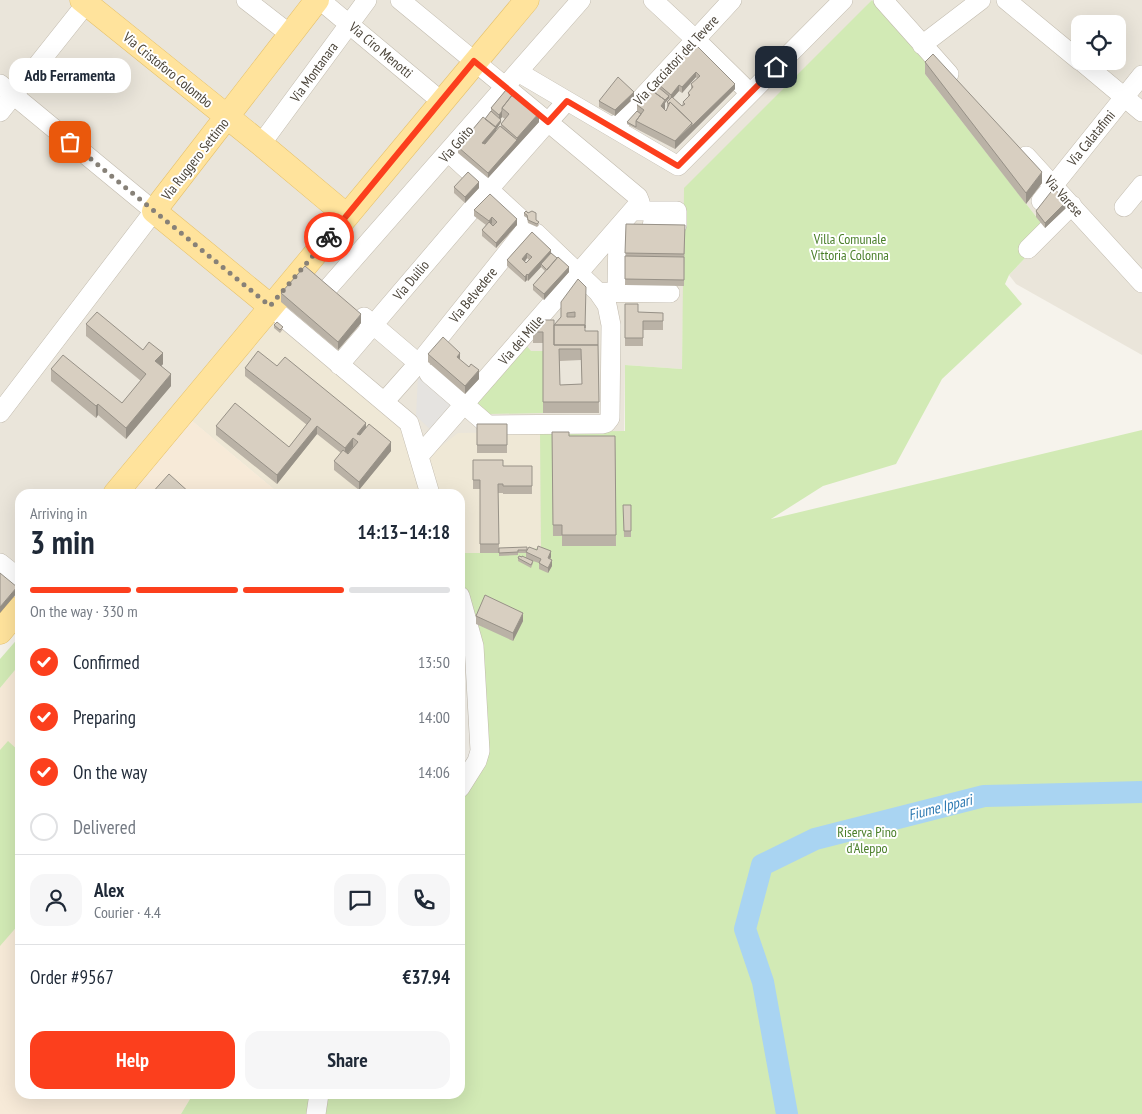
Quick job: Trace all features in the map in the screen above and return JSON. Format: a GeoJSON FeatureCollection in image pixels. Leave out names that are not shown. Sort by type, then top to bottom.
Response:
{"type":"FeatureCollection","features":[{"type":"Feature","properties":{"kind":"main road","name":"Via Ruggero Settimo"},"geometry":{"type":"LineString","coordinates":[[154,211],[319,0]]}},
{"type":"Feature","properties":{"kind":"main road"},"geometry":{"type":"LineString","coordinates":[[118,489],[526,0]]}},
{"type":"Feature","properties":{"kind":"main road","name":"Via Cristoforo Colombo"},"geometry":{"type":"LineString","coordinates":[[86,1],[347,216]]}},
{"type":"Feature","properties":{"kind":"main road"},"geometry":{"type":"LineString","coordinates":[[154,211],[270,306]]}},
{"type":"Feature","properties":{"kind":"main road"},"geometry":{"type":"LineString","coordinates":[[0,632],[15,614]]}},
{"type":"Feature","properties":{"kind":"street"},"geometry":{"type":"LineString","coordinates":[[246,0],[291,35]]}},
{"type":"Feature","properties":{"kind":"street","name":"Via Ciro Menotti"},"geometry":{"type":"LineString","coordinates":[[319,0],[350,23],[441,101]]}},
{"type":"Feature","properties":{"kind":"street","name":"Via Montanara"},"geometry":{"type":"LineString","coordinates":[[261,144],[367,0]]}},
{"type":"Feature","properties":{"kind":"street"},"geometry":{"type":"LineString","coordinates":[[400,0],[638,197],[640,202],[624,221],[607,305],[611,325],[611,416],[608,422],[602,424],[447,425]]}},
{"type":"Feature","properties":{"kind":"street","name":"Via Goito"},"geometry":{"type":"LineString","coordinates":[[330,287],[582,0]]}},
{"type":"Feature","properties":{"kind":"street"},"geometry":{"type":"LineString","coordinates":[[653,0],[750,93]]}},
{"type":"Feature","properties":{"kind":"street","name":"Via Cacciatori del Tevere"},"geometry":{"type":"LineString","coordinates":[[617,124],[732,0]]}},
{"type":"Feature","properties":{"kind":"street"},"geometry":{"type":"LineString","coordinates":[[518,72],[567,101],[617,124],[678,166],[843,0]]}},
{"type":"Feature","properties":{"kind":"street"},"geometry":{"type":"LineString","coordinates":[[883,0],[962,87]]}},
{"type":"Feature","properties":{"kind":"street"},"geometry":{"type":"LineString","coordinates":[[922,45],[981,0]]}},
{"type":"Feature","properties":{"kind":"street"},"geometry":{"type":"LineString","coordinates":[[1006,0],[1071,54]]}},
{"type":"Feature","properties":{"kind":"street"},"geometry":{"type":"LineString","coordinates":[[0,112],[7,90],[86,1]]}},
{"type":"Feature","properties":{"kind":"street"},"geometry":{"type":"LineString","coordinates":[[1091,70],[1142,112]]}},
{"type":"Feature","properties":{"kind":"street","name":"Via Calatafimi"},"geometry":{"type":"LineString","coordinates":[[1041,201],[1142,75]]}},
{"type":"Feature","properties":{"kind":"street"},"geometry":{"type":"LineString","coordinates":[[7,90],[154,211]]}},
{"type":"Feature","properties":{"kind":"street","name":"Via Duilio"},"geometry":{"type":"LineString","coordinates":[[339,365],[485,189],[567,101]]}},
{"type":"Feature","properties":{"kind":"street","name":"Via Varese"},"geometry":{"type":"LineString","coordinates":[[1014,143],[1142,282]]}},
{"type":"Feature","properties":{"kind":"street"},"geometry":{"type":"LineString","coordinates":[[448,152],[485,189],[521,219],[525,230],[536,234],[576,276],[609,292],[670,293]]}},
{"type":"Feature","properties":{"kind":"street"},"geometry":{"type":"LineString","coordinates":[[1124,208],[1142,185]]}},
{"type":"Feature","properties":{"kind":"street"},"geometry":{"type":"LineString","coordinates":[[1028,249],[1072,205]]}},
{"type":"Feature","properties":{"kind":"street","name":"Via Ruggero Settimo"},"geometry":{"type":"LineString","coordinates":[[0,413],[154,211]]}},
{"type":"Feature","properties":{"kind":"street","name":"Via dei Mille"},"geometry":{"type":"LineString","coordinates":[[420,459],[447,425],[468,405],[624,221]]}},
{"type":"Feature","properties":{"kind":"street","name":"Via Belvedere"},"geometry":{"type":"LineString","coordinates":[[378,397],[419,362],[525,230]]}},
{"type":"Feature","properties":{"kind":"street"},"geometry":{"type":"LineString","coordinates":[[598,251],[608,270],[609,292]]}},
{"type":"Feature","properties":{"kind":"street"},"geometry":{"type":"LineString","coordinates":[[305,266],[419,362],[488,425]]}},
{"type":"Feature","properties":{"kind":"street"},"geometry":{"type":"LineString","coordinates":[[270,306],[409,423],[429,489]]}},
{"type":"Feature","properties":{"kind":"street"},"geometry":{"type":"LineString","coordinates":[[0,563],[15,575]]}},
{"type":"Feature","properties":{"kind":"street"},"geometry":{"type":"LineString","coordinates":[[465,614],[474,646],[480,751],[477,761],[465,780]]}},
{"type":"Feature","properties":{"kind":"street"},"geometry":{"type":"LineString","coordinates":[[316,1114],[318,1099]]}},
{"type":"Feature","properties":{"kind":"shaded area"},"geometry":{"type":"Polygon","coordinates":[[[0,0],[872,0],[685,207],[682,369],[625,365],[623,510],[465,640],[465,489],[274,489],[189,418],[129,489],[15,489],[15,627],[0,645],[0,0]]]}},
{"type":"Feature","properties":{"kind":"shaded area"},"geometry":{"type":"Polygon","coordinates":[[[872,0],[1142,0],[1142,355],[1016,284],[1009,275],[1026,257],[1045,228],[925,74],[872,0]]]}},
{"type":"Feature","properties":{"kind":"shaded area"},"geometry":{"type":"Polygon","coordinates":[[[269,319],[401,428],[419,489],[274,489],[189,418],[269,319]]]}},
{"type":"Feature","properties":{"kind":"shaded area"},"geometry":{"type":"Polygon","coordinates":[[[418,375],[451,405],[430,429],[416,416],[418,375]]]}},
{"type":"Feature","properties":{"kind":"shaded area"},"geometry":{"type":"Polygon","coordinates":[[[189,418],[274,489],[129,489],[189,418]]]}},
{"type":"Feature","properties":{"kind":"shaded area"},"geometry":{"type":"Polygon","coordinates":[[[540,432],[541,548],[499,553],[465,553],[465,489],[437,489],[427,457],[458,433],[540,432]]]}},
{"type":"Feature","properties":{"kind":"shaded area"},"geometry":{"type":"Polygon","coordinates":[[[15,670],[15,1099],[190,1099],[181,1114],[0,1114],[0,688],[15,670]]]}},
{"type":"Feature","properties":{"kind":"green space","name":"Riserva Pino d'Aleppo"},"geometry":{"type":"Polygon","coordinates":[[[872,0],[933,65],[925,74],[1045,228],[1026,257],[1009,275],[1005,284],[1022,304],[942,379],[896,464],[823,486],[771,519],[1142,430],[1142,1114],[181,1114],[190,1099],[465,1099],[465,767],[471,758],[489,755],[482,657],[465,591],[465,553],[498,553],[541,548],[540,432],[625,431],[625,365],[682,369],[684,188],[872,0]]]}},
{"type":"Feature","properties":{"kind":"green space"},"geometry":{"type":"Polygon","coordinates":[[[525,344],[531,351],[543,351],[543,413],[488,414],[475,402],[525,344]]]}},
{"type":"Feature","properties":{"kind":"green space"},"geometry":{"type":"Polygon","coordinates":[[[15,642],[15,670],[0,688],[0,659],[15,642]]]}},
{"type":"Feature","properties":{"kind":"green space"},"geometry":{"type":"Polygon","coordinates":[[[8,741],[15,747],[15,929],[0,946],[0,750],[8,741]]]}},
{"type":"Feature","properties":{"kind":"building"},"geometry":{"type":"Polygon","coordinates":[[[695,44],[735,84],[692,126],[692,123],[670,102],[669,104],[667,102],[672,97],[682,106],[685,104],[683,102],[690,95],[688,93],[693,87],[691,84],[700,76],[696,72],[682,87],[679,85],[671,95],[658,84],[695,44]]]}},
{"type":"Feature","properties":{"kind":"building"},"geometry":{"type":"Polygon","coordinates":[[[933,54],[1042,172],[1026,193],[925,62],[933,54]]]}},
{"type":"Feature","properties":{"kind":"building"},"geometry":{"type":"Polygon","coordinates":[[[618,77],[634,92],[615,110],[599,101],[618,77]]]}},
{"type":"Feature","properties":{"kind":"building"},"geometry":{"type":"Polygon","coordinates":[[[658,87],[669,96],[665,100],[654,92],[658,87]]]}},
{"type":"Feature","properties":{"kind":"building"},"geometry":{"type":"Polygon","coordinates":[[[506,90],[512,95],[499,115],[491,108],[506,90]]]}},
{"type":"Feature","properties":{"kind":"building"},"geometry":{"type":"Polygon","coordinates":[[[651,90],[665,100],[661,106],[666,111],[670,102],[692,123],[675,141],[636,121],[644,110],[637,105],[651,90]]]}},
{"type":"Feature","properties":{"kind":"building"},"geometry":{"type":"Polygon","coordinates":[[[514,93],[539,113],[517,138],[501,124],[509,114],[502,108],[514,93]]]}},
{"type":"Feature","properties":{"kind":"building"},"geometry":{"type":"Polygon","coordinates":[[[491,111],[501,120],[495,127],[485,119],[491,111]]]}},
{"type":"Feature","properties":{"kind":"building"},"geometry":{"type":"Polygon","coordinates":[[[637,111],[641,114],[636,121],[636,127],[627,122],[637,111]]]}},
{"type":"Feature","properties":{"kind":"building"},"geometry":{"type":"Polygon","coordinates":[[[483,117],[496,127],[482,143],[485,144],[500,126],[517,140],[488,173],[458,147],[483,117]]]}},
{"type":"Feature","properties":{"kind":"building"},"geometry":{"type":"Polygon","coordinates":[[[468,172],[479,182],[465,197],[454,187],[468,172]]]}},
{"type":"Feature","properties":{"kind":"building"},"geometry":{"type":"Polygon","coordinates":[[[1054,188],[1066,202],[1045,223],[1036,211],[1054,188]]]}},
{"type":"Feature","properties":{"kind":"building"},"geometry":{"type":"Polygon","coordinates":[[[490,194],[517,219],[496,243],[482,230],[489,222],[493,226],[497,222],[492,217],[489,221],[474,210],[490,194]]]}},
{"type":"Feature","properties":{"kind":"building"},"geometry":{"type":"Polygon","coordinates":[[[526,211],[528,213],[532,211],[536,213],[536,220],[539,222],[537,224],[528,220],[527,215],[524,213],[526,211]]]}},
{"type":"Feature","properties":{"kind":"building"},"geometry":{"type":"Polygon","coordinates":[[[626,224],[685,225],[684,254],[625,253],[626,224]]]}},
{"type":"Feature","properties":{"kind":"building"},"geometry":{"type":"Polygon","coordinates":[[[532,232],[551,250],[525,277],[507,260],[532,232]],[[527,253],[522,259],[526,263],[532,257],[527,253]]]}},
{"type":"Feature","properties":{"kind":"building"},"geometry":{"type":"Polygon","coordinates":[[[551,253],[557,258],[547,270],[541,264],[551,253]]]}},
{"type":"Feature","properties":{"kind":"building"},"geometry":{"type":"Polygon","coordinates":[[[625,256],[684,257],[684,280],[625,279],[625,256]]]}},
{"type":"Feature","properties":{"kind":"building"},"geometry":{"type":"Polygon","coordinates":[[[558,257],[569,267],[544,294],[533,285],[558,257]]]}},
{"type":"Feature","properties":{"kind":"building"},"geometry":{"type":"Polygon","coordinates":[[[305,266],[361,314],[338,342],[281,293],[305,266]]]}},
{"type":"Feature","properties":{"kind":"building"},"geometry":{"type":"Polygon","coordinates":[[[578,279],[586,287],[585,328],[585,325],[554,325],[561,317],[561,302],[578,279]],[[575,312],[567,313],[567,317],[575,317],[575,312]]]}},
{"type":"Feature","properties":{"kind":"building"},"geometry":{"type":"Polygon","coordinates":[[[625,304],[638,304],[638,312],[663,313],[663,321],[643,321],[643,338],[625,338],[625,304]]]}},
{"type":"Feature","properties":{"kind":"building"},"geometry":{"type":"Polygon","coordinates":[[[97,312],[143,350],[149,342],[163,353],[155,361],[171,374],[126,428],[98,404],[96,406],[51,369],[63,355],[122,403],[146,374],[86,324],[97,312]]]}},
{"type":"Feature","properties":{"kind":"building"},"geometry":{"type":"Polygon","coordinates":[[[533,320],[554,320],[554,345],[598,345],[599,402],[543,402],[543,332],[533,332],[533,320]],[[559,349],[560,385],[582,384],[581,349],[559,349]]]}},
{"type":"Feature","properties":{"kind":"building"},"geometry":{"type":"Polygon","coordinates":[[[277,322],[283,327],[280,330],[274,325],[277,322]]]}},
{"type":"Feature","properties":{"kind":"building"},"geometry":{"type":"Polygon","coordinates":[[[554,325],[585,325],[585,331],[598,331],[598,345],[554,345],[554,325]]]}},
{"type":"Feature","properties":{"kind":"building"},"geometry":{"type":"Polygon","coordinates":[[[443,337],[460,353],[457,357],[469,367],[471,364],[479,370],[465,386],[428,354],[443,337]]]}},
{"type":"Feature","properties":{"kind":"building"},"geometry":{"type":"Polygon","coordinates":[[[258,351],[277,366],[285,357],[366,423],[357,434],[360,435],[369,424],[391,442],[359,482],[334,461],[343,450],[348,454],[358,442],[353,438],[345,448],[317,426],[277,475],[216,426],[235,403],[289,447],[311,419],[245,368],[258,351]]]}},
{"type":"Feature","properties":{"kind":"building"},"geometry":{"type":"Polygon","coordinates":[[[477,424],[507,424],[507,445],[477,445],[477,424]]]}},
{"type":"Feature","properties":{"kind":"building"},"geometry":{"type":"Polygon","coordinates":[[[552,432],[569,432],[569,436],[615,436],[616,535],[562,535],[562,525],[553,525],[552,432]]]}},
{"type":"Feature","properties":{"kind":"building"},"geometry":{"type":"Polygon","coordinates":[[[473,460],[503,460],[503,466],[532,466],[532,486],[503,486],[503,484],[498,484],[499,544],[480,544],[480,480],[473,480],[473,460]]]}},
{"type":"Feature","properties":{"kind":"building"},"geometry":{"type":"Polygon","coordinates":[[[169,474],[186,489],[156,489],[169,474]]]}},
{"type":"Feature","properties":{"kind":"building"},"geometry":{"type":"Polygon","coordinates":[[[623,505],[631,505],[631,531],[624,531],[623,505]]]}},
{"type":"Feature","properties":{"kind":"building"},"geometry":{"type":"Polygon","coordinates":[[[538,546],[551,551],[548,558],[552,560],[548,568],[539,563],[541,559],[526,552],[529,547],[537,550],[538,546]]]}},
{"type":"Feature","properties":{"kind":"building"},"geometry":{"type":"Polygon","coordinates":[[[527,547],[527,550],[518,550],[518,552],[499,553],[499,548],[527,547]]]}},
{"type":"Feature","properties":{"kind":"building"},"geometry":{"type":"Polygon","coordinates":[[[519,556],[533,561],[531,565],[518,558],[519,556]]]}},
{"type":"Feature","properties":{"kind":"building"},"geometry":{"type":"Polygon","coordinates":[[[0,573],[15,585],[15,589],[0,607],[0,573]]]}},
{"type":"Feature","properties":{"kind":"building"},"geometry":{"type":"Polygon","coordinates":[[[485,595],[523,613],[513,633],[476,616],[485,595]]]}},
{"type":"Feature","properties":{"kind":"waterway","name":"Fiume Ippari"},"geometry":{"type":"LineString","coordinates":[[787,1114],[763,982],[745,929],[762,865],[815,839],[984,796],[1142,792]]}},
{"type":"Feature","properties":{"kind":"way so far"},"geometry":{"type":"LineString","coordinates":[[70,142],[270,306],[329,237]]}},
{"type":"Feature","properties":{"kind":"place","name":"Adb Ferramenta"},"geometry":{"type":"Point","coordinates":[70,142]}},
{"type":"Feature","properties":{"kind":"route"},"geometry":{"type":"LineString","coordinates":[[329,237],[474,61],[548,122],[567,101],[678,166],[776,67]]}},
{"type":"Feature","properties":{"kind":"park label","name":"Villa Comunale Vittoria Colonna"},"geometry":{"type":"Point","coordinates":[850,248]}}]}
